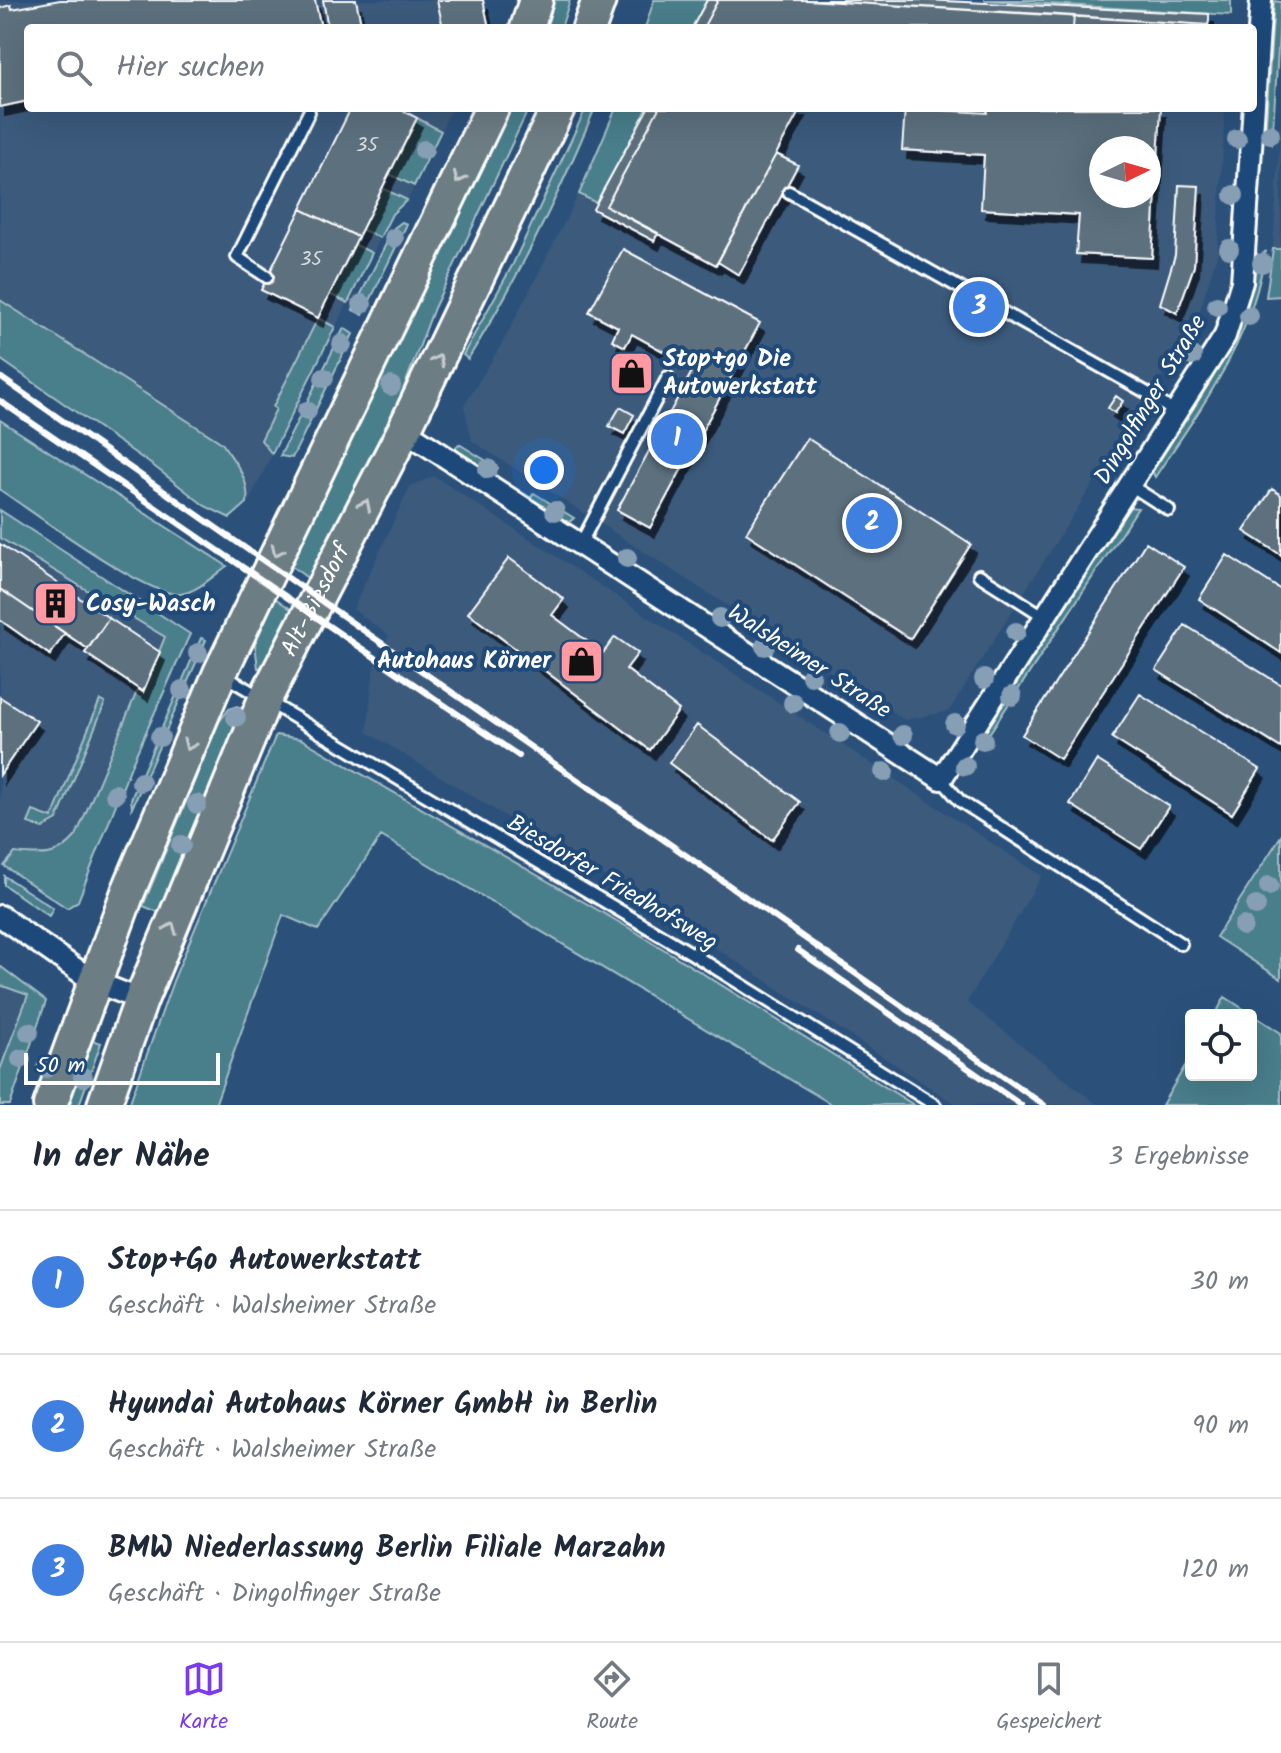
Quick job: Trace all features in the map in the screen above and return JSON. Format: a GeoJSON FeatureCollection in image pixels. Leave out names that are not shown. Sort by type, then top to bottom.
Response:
{"type":"FeatureCollection","features":[{"type":"Feature","properties":{"kind":"main road"},"geometry":{"type":"LineString","coordinates":[[528,24],[536,0]]}},
{"type":"Feature","properties":{"kind":"main road"},"geometry":{"type":"LineString","coordinates":[[590,24],[599,0]]}},
{"type":"Feature","properties":{"kind":"main road"},"geometry":{"type":"LineString","coordinates":[[50,1105],[93,981],[220,673],[490,112]]}},
{"type":"Feature","properties":{"kind":"main road","name":"Alt-Biesdorf"},"geometry":{"type":"LineString","coordinates":[[104,1105],[141,1000],[265,699],[404,430],[556,112]]}},
{"type":"Feature","properties":{"kind":"street","name":"Dingolfinger Straße"},"geometry":{"type":"LineString","coordinates":[[1257,59],[1261,0]]}},
{"type":"Feature","properties":{"kind":"street","name":"Dingolfinger Straße"},"geometry":{"type":"LineString","coordinates":[[941,779],[1225,336],[1242,282],[1253,112]]}},
{"type":"Feature","properties":{"kind":"street","name":"Walsheimer Straße"},"geometry":{"type":"LineString","coordinates":[[404,430],[941,779]]}},
{"type":"Feature","properties":{"kind":"street"},"geometry":{"type":"LineString","coordinates":[[0,916],[93,981],[141,1000]]}},
{"type":"Feature","properties":{"kind":"lane"},"geometry":{"type":"LineString","coordinates":[[267,277],[237,257],[309,112]]}},
{"type":"Feature","properties":{"kind":"lane"},"geometry":{"type":"LineString","coordinates":[[789,192],[1151,395],[1176,414]]}},
{"type":"Feature","properties":{"kind":"lane"},"geometry":{"type":"LineString","coordinates":[[580,545],[668,377]]}},
{"type":"Feature","properties":{"kind":"lane"},"geometry":{"type":"LineString","coordinates":[[1130,485],[1169,510]]}},
{"type":"Feature","properties":{"kind":"lane"},"geometry":{"type":"LineString","coordinates":[[979,575],[1045,617]]}},
{"type":"Feature","properties":{"kind":"lane","name":"Biesdorfer Friedhofsweg"},"geometry":{"type":"LineString","coordinates":[[220,673],[691,953],[935,1105]]}},
{"type":"Feature","properties":{"kind":"lane","name":"Walsheimer Straße"},"geometry":{"type":"LineString","coordinates":[[941,779],[960,801],[1181,944]]}},
{"type":"Feature","properties":{"kind":"shaded area"},"geometry":{"type":"Polygon","coordinates":[[[0,0],[483,0],[488,24],[24,24],[24,112],[450,112],[408,199],[392,214],[248,503],[244,476],[223,443],[0,300],[0,0]]]}},
{"type":"Feature","properties":{"kind":"shaded area"},"geometry":{"type":"Polygon","coordinates":[[[614,112],[1225,112],[1217,255],[1197,320],[949,711],[905,720],[472,441],[464,406],[504,340],[572,207],[614,112]]]}},
{"type":"Feature","properties":{"kind":"shaded area"},"geometry":{"type":"Polygon","coordinates":[[[1281,125],[1281,296],[1266,297],[1273,249],[1281,125]]]}},
{"type":"Feature","properties":{"kind":"shaded area"},"geometry":{"type":"Polygon","coordinates":[[[434,476],[1042,876],[967,1002],[1098,1105],[957,1105],[628,891],[367,732],[374,667],[389,636],[353,609],[410,486],[434,476]]]}},
{"type":"Feature","properties":{"kind":"shaded area"},"geometry":{"type":"Polygon","coordinates":[[[0,510],[190,634],[133,761],[78,901],[67,908],[0,863],[0,510]]]}},
{"type":"Feature","properties":{"kind":"shaded area"},"geometry":{"type":"Polygon","coordinates":[[[0,966],[46,1001],[10,1105],[0,1105],[0,966]]]}},
{"type":"Feature","properties":{"kind":"green space"},"geometry":{"type":"Polygon","coordinates":[[[551,0],[570,0],[562,24],[542,24],[551,0]]]}},
{"type":"Feature","properties":{"kind":"green space"},"geometry":{"type":"Polygon","coordinates":[[[654,0],[707,0],[694,24],[646,24],[654,0]]]}},
{"type":"Feature","properties":{"kind":"green space"},"geometry":{"type":"Polygon","coordinates":[[[984,0],[1231,0],[1231,15],[984,0]]]}},
{"type":"Feature","properties":{"kind":"green space"},"geometry":{"type":"Polygon","coordinates":[[[1274,1],[1281,2],[1272,144],[1265,138],[1274,1]]]}},
{"type":"Feature","properties":{"kind":"green space"},"geometry":{"type":"Polygon","coordinates":[[[507,112],[527,112],[434,308],[397,406],[309,579],[291,566],[507,112]]]}},
{"type":"Feature","properties":{"kind":"green space"},"geometry":{"type":"Polygon","coordinates":[[[584,112],[593,112],[521,268],[468,359],[463,355],[513,264],[584,112]]]}},
{"type":"Feature","properties":{"kind":"green space"},"geometry":{"type":"Polygon","coordinates":[[[614,112],[646,112],[596,203],[579,194],[614,112]]]}},
{"type":"Feature","properties":{"kind":"green space"},"geometry":{"type":"Polygon","coordinates":[[[417,118],[441,131],[414,186],[389,174],[417,118]]]}},
{"type":"Feature","properties":{"kind":"green space"},"geometry":{"type":"Polygon","coordinates":[[[382,188],[407,200],[392,214],[380,238],[361,229],[382,188]]]}},
{"type":"Feature","properties":{"kind":"green space"},"geometry":{"type":"Polygon","coordinates":[[[402,222],[407,224],[363,315],[353,310],[394,228],[402,222]]]}},
{"type":"Feature","properties":{"kind":"green space"},"geometry":{"type":"Polygon","coordinates":[[[354,244],[372,253],[348,303],[329,294],[354,244]]]}},
{"type":"Feature","properties":{"kind":"green space"},"geometry":{"type":"Polygon","coordinates":[[[1273,249],[1281,249],[1281,296],[1266,297],[1273,249]]]}},
{"type":"Feature","properties":{"kind":"green space"},"geometry":{"type":"Polygon","coordinates":[[[1265,252],[1250,314],[1238,342],[1208,397],[1155,477],[1152,471],[1202,395],[1231,343],[1243,316],[1257,257],[1265,252]]]}},
{"type":"Feature","properties":{"kind":"green space"},"geometry":{"type":"Polygon","coordinates":[[[0,300],[222,443],[244,478],[247,503],[230,518],[205,506],[155,467],[0,359],[0,300]]]}},
{"type":"Feature","properties":{"kind":"green space"},"geometry":{"type":"Polygon","coordinates":[[[318,318],[335,327],[272,454],[261,440],[276,409],[273,407],[318,318]]]}},
{"type":"Feature","properties":{"kind":"green space"},"geometry":{"type":"Polygon","coordinates":[[[344,328],[353,334],[292,458],[280,456],[344,328]]]}},
{"type":"Feature","properties":{"kind":"green space"},"geometry":{"type":"Polygon","coordinates":[[[0,420],[227,566],[199,587],[180,594],[164,592],[143,582],[90,551],[0,490],[0,420]]]}},
{"type":"Feature","properties":{"kind":"green space"},"geometry":{"type":"Polygon","coordinates":[[[459,444],[498,468],[493,475],[454,451],[459,444]]]}},
{"type":"Feature","properties":{"kind":"green space"},"geometry":{"type":"Polygon","coordinates":[[[534,493],[574,518],[568,523],[529,500],[534,493]]]}},
{"type":"Feature","properties":{"kind":"green space"},"geometry":{"type":"Polygon","coordinates":[[[1129,507],[1138,508],[981,746],[978,741],[1129,507]]]}},
{"type":"Feature","properties":{"kind":"green space"},"geometry":{"type":"Polygon","coordinates":[[[0,510],[190,634],[133,761],[78,901],[67,908],[4,866],[15,853],[48,854],[62,848],[76,836],[138,689],[143,691],[165,637],[0,538],[0,510]]]}},
{"type":"Feature","properties":{"kind":"green space"},"geometry":{"type":"Polygon","coordinates":[[[275,598],[295,612],[264,668],[258,668],[255,644],[275,598]]]}},
{"type":"Feature","properties":{"kind":"green space"},"geometry":{"type":"Polygon","coordinates":[[[201,638],[206,640],[132,808],[131,799],[201,638]]]}},
{"type":"Feature","properties":{"kind":"green space"},"geometry":{"type":"Polygon","coordinates":[[[100,700],[105,703],[57,820],[43,828],[28,823],[33,811],[52,818],[100,700]]]}},
{"type":"Feature","properties":{"kind":"green space"},"geometry":{"type":"Polygon","coordinates":[[[237,706],[245,711],[163,914],[143,906],[219,722],[229,709],[237,706]]]}},
{"type":"Feature","properties":{"kind":"green space"},"geometry":{"type":"Polygon","coordinates":[[[276,735],[301,739],[636,932],[914,1105],[833,1105],[381,836],[318,930],[283,915],[215,1105],[129,1105],[173,981],[276,735]]]}},
{"type":"Feature","properties":{"kind":"green space"},"geometry":{"type":"Polygon","coordinates":[[[1281,836],[1281,979],[1216,937],[1281,836]]]}},
{"type":"Feature","properties":{"kind":"green space"},"geometry":{"type":"Polygon","coordinates":[[[4,876],[53,908],[49,916],[4,885],[4,876]]]}},
{"type":"Feature","properties":{"kind":"green space"},"geometry":{"type":"Polygon","coordinates":[[[0,966],[46,1001],[10,1105],[0,1105],[0,1070],[28,995],[0,985],[0,966]]]}},
{"type":"Feature","properties":{"kind":"green space"},"geometry":{"type":"Polygon","coordinates":[[[1225,997],[1244,1009],[1218,1009],[1225,997]]]}},
{"type":"Feature","properties":{"kind":"green space"},"geometry":{"type":"Polygon","coordinates":[[[1257,1018],[1281,1033],[1281,1105],[1162,1105],[1185,1066],[1185,1081],[1257,1081],[1257,1018]]]}},
{"type":"Feature","properties":{"kind":"green space"},"geometry":{"type":"Polygon","coordinates":[[[89,1039],[101,1043],[79,1105],[65,1105],[89,1039]]]}},
{"type":"Feature","properties":{"kind":"building"},"geometry":{"type":"Polygon","coordinates":[[[60,0],[315,0],[320,24],[24,24],[24,102],[0,107],[0,8],[11,5],[12,9],[60,0]]]}},
{"type":"Feature","properties":{"kind":"building"},"geometry":{"type":"Polygon","coordinates":[[[323,0],[356,0],[361,24],[327,24],[323,0]]]}},
{"type":"Feature","properties":{"kind":"building"},"geometry":{"type":"Polygon","coordinates":[[[437,0],[483,0],[488,24],[442,24],[437,0]]]}},
{"type":"Feature","properties":{"kind":"building"},"geometry":{"type":"Polygon","coordinates":[[[707,0],[718,0],[705,24],[694,24],[707,0]]]}},
{"type":"Feature","properties":{"kind":"building"},"geometry":{"type":"Polygon","coordinates":[[[718,0],[807,0],[1074,16],[1073,24],[705,24],[718,0]]]}},
{"type":"Feature","properties":{"kind":"building"},"geometry":{"type":"Polygon","coordinates":[[[807,0],[924,0],[1209,14],[1208,24],[807,0]]]}},
{"type":"Feature","properties":{"kind":"building"},"geometry":{"type":"Polygon","coordinates":[[[1074,16],[1193,24],[1073,24],[1074,16]]]}},
{"type":"Feature","properties":{"kind":"building"},"geometry":{"type":"Polygon","coordinates":[[[349,112],[406,112],[417,118],[358,237],[301,209],[349,112]]]}},
{"type":"Feature","properties":{"kind":"building"},"geometry":{"type":"Polygon","coordinates":[[[646,112],[657,112],[606,206],[658,233],[654,241],[593,209],[646,112]]]}},
{"type":"Feature","properties":{"kind":"building"},"geometry":{"type":"Polygon","coordinates":[[[657,112],[799,112],[716,265],[606,206],[657,112]]]}},
{"type":"Feature","properties":{"kind":"building"},"geometry":{"type":"Polygon","coordinates":[[[905,112],[1161,112],[1159,136],[1089,136],[1089,208],[1155,208],[1152,258],[1076,254],[1079,215],[981,209],[984,155],[902,150],[905,112]]]}},
{"type":"Feature","properties":{"kind":"building"},"geometry":{"type":"Polygon","coordinates":[[[776,154],[798,165],[739,275],[718,262],[776,154]]]}},
{"type":"Feature","properties":{"kind":"building"},"geometry":{"type":"Polygon","coordinates":[[[1179,185],[1199,186],[1194,266],[1177,313],[1160,304],[1175,255],[1179,185]]]}},
{"type":"Feature","properties":{"kind":"building"},"geometry":{"type":"Polygon","coordinates":[[[301,209],[358,237],[318,318],[261,290],[301,209]]]}},
{"type":"Feature","properties":{"kind":"building"},"geometry":{"type":"Polygon","coordinates":[[[623,249],[760,323],[650,528],[617,510],[694,368],[632,334],[625,347],[612,340],[618,327],[589,312],[623,249]]]}},
{"type":"Feature","properties":{"kind":"building"},"geometry":{"type":"Polygon","coordinates":[[[1116,396],[1123,401],[1115,413],[1108,408],[1116,396]]]}},
{"type":"Feature","properties":{"kind":"building"},"geometry":{"type":"Polygon","coordinates":[[[620,407],[634,415],[624,434],[609,426],[620,407]]]}},
{"type":"Feature","properties":{"kind":"building"},"geometry":{"type":"Polygon","coordinates":[[[807,438],[971,544],[910,639],[746,533],[807,438]]]}},
{"type":"Feature","properties":{"kind":"building"},"geometry":{"type":"Polygon","coordinates":[[[1272,489],[1281,495],[1281,555],[1244,531],[1272,489]]]}},
{"type":"Feature","properties":{"kind":"building"},"geometry":{"type":"Polygon","coordinates":[[[1146,542],[1184,567],[1060,759],[1022,735],[1146,542]]]}},
{"type":"Feature","properties":{"kind":"building","name":"Cosy-Wasch"},"geometry":{"type":"Polygon","coordinates":[[[0,544],[109,618],[88,649],[0,589],[0,544]]]}},
{"type":"Feature","properties":{"kind":"building"},"geometry":{"type":"Polygon","coordinates":[[[1227,555],[1281,590],[1281,653],[1199,599],[1227,555]]]}},
{"type":"Feature","properties":{"kind":"building","name":"Autohaus Körner"},"geometry":{"type":"Polygon","coordinates":[[[509,558],[564,599],[552,615],[603,653],[615,637],[638,653],[626,669],[679,710],[650,750],[468,613],[509,558]]]}},
{"type":"Feature","properties":{"kind":"building"},"geometry":{"type":"Polygon","coordinates":[[[0,589],[65,633],[50,655],[0,620],[0,589]]]}},
{"type":"Feature","properties":{"kind":"building"},"geometry":{"type":"Polygon","coordinates":[[[109,618],[160,652],[143,692],[85,653],[109,618]]]}},
{"type":"Feature","properties":{"kind":"building"},"geometry":{"type":"Polygon","coordinates":[[[1185,625],[1281,685],[1281,748],[1156,670],[1185,625]]]}},
{"type":"Feature","properties":{"kind":"building"},"geometry":{"type":"Polygon","coordinates":[[[1140,694],[1260,769],[1232,814],[1112,738],[1140,694]]]}},
{"type":"Feature","properties":{"kind":"building"},"geometry":{"type":"Polygon","coordinates":[[[0,697],[37,721],[0,775],[0,697]]]}},
{"type":"Feature","properties":{"kind":"building"},"geometry":{"type":"Polygon","coordinates":[[[697,725],[800,802],[772,840],[669,763],[697,725]]]}},
{"type":"Feature","properties":{"kind":"building"},"geometry":{"type":"Polygon","coordinates":[[[1097,760],[1169,806],[1141,849],[1070,804],[1097,760]]]}},
{"type":"Feature","properties":{"kind":"railway"},"geometry":{"type":"LineString","coordinates":[[0,377],[1044,1105]]}},
{"type":"Feature","properties":{"kind":"railway"},"geometry":{"type":"LineString","coordinates":[[0,401],[519,756]]}},
{"type":"Feature","properties":{"kind":"railway"},"geometry":{"type":"LineString","coordinates":[[798,950],[1021,1105]]}},
{"type":"Feature","properties":{"kind":"place","name":"BMW Niederlassung Berlin Filiale Marzahn"},"geometry":{"type":"Point","coordinates":[979,307]}},
{"type":"Feature","properties":{"kind":"place","name":"Stop+go Die Autowerkstatt"},"geometry":{"type":"Point","coordinates":[632,373]}},
{"type":"Feature","properties":{"kind":"place","name":"Stop+Go Autowerkstatt"},"geometry":{"type":"Point","coordinates":[677,439]}},
{"type":"Feature","properties":{"kind":"place","name":"Hyundai Autohaus Körner GmbH in Berlin"},"geometry":{"type":"Point","coordinates":[872,523]}},
{"type":"Feature","properties":{"kind":"place","name":"Cosy-Wasch"},"geometry":{"type":"Point","coordinates":[55,604]}},
{"type":"Feature","properties":{"kind":"place","name":"Autohaus Körner"},"geometry":{"type":"Point","coordinates":[582,661]}}]}
